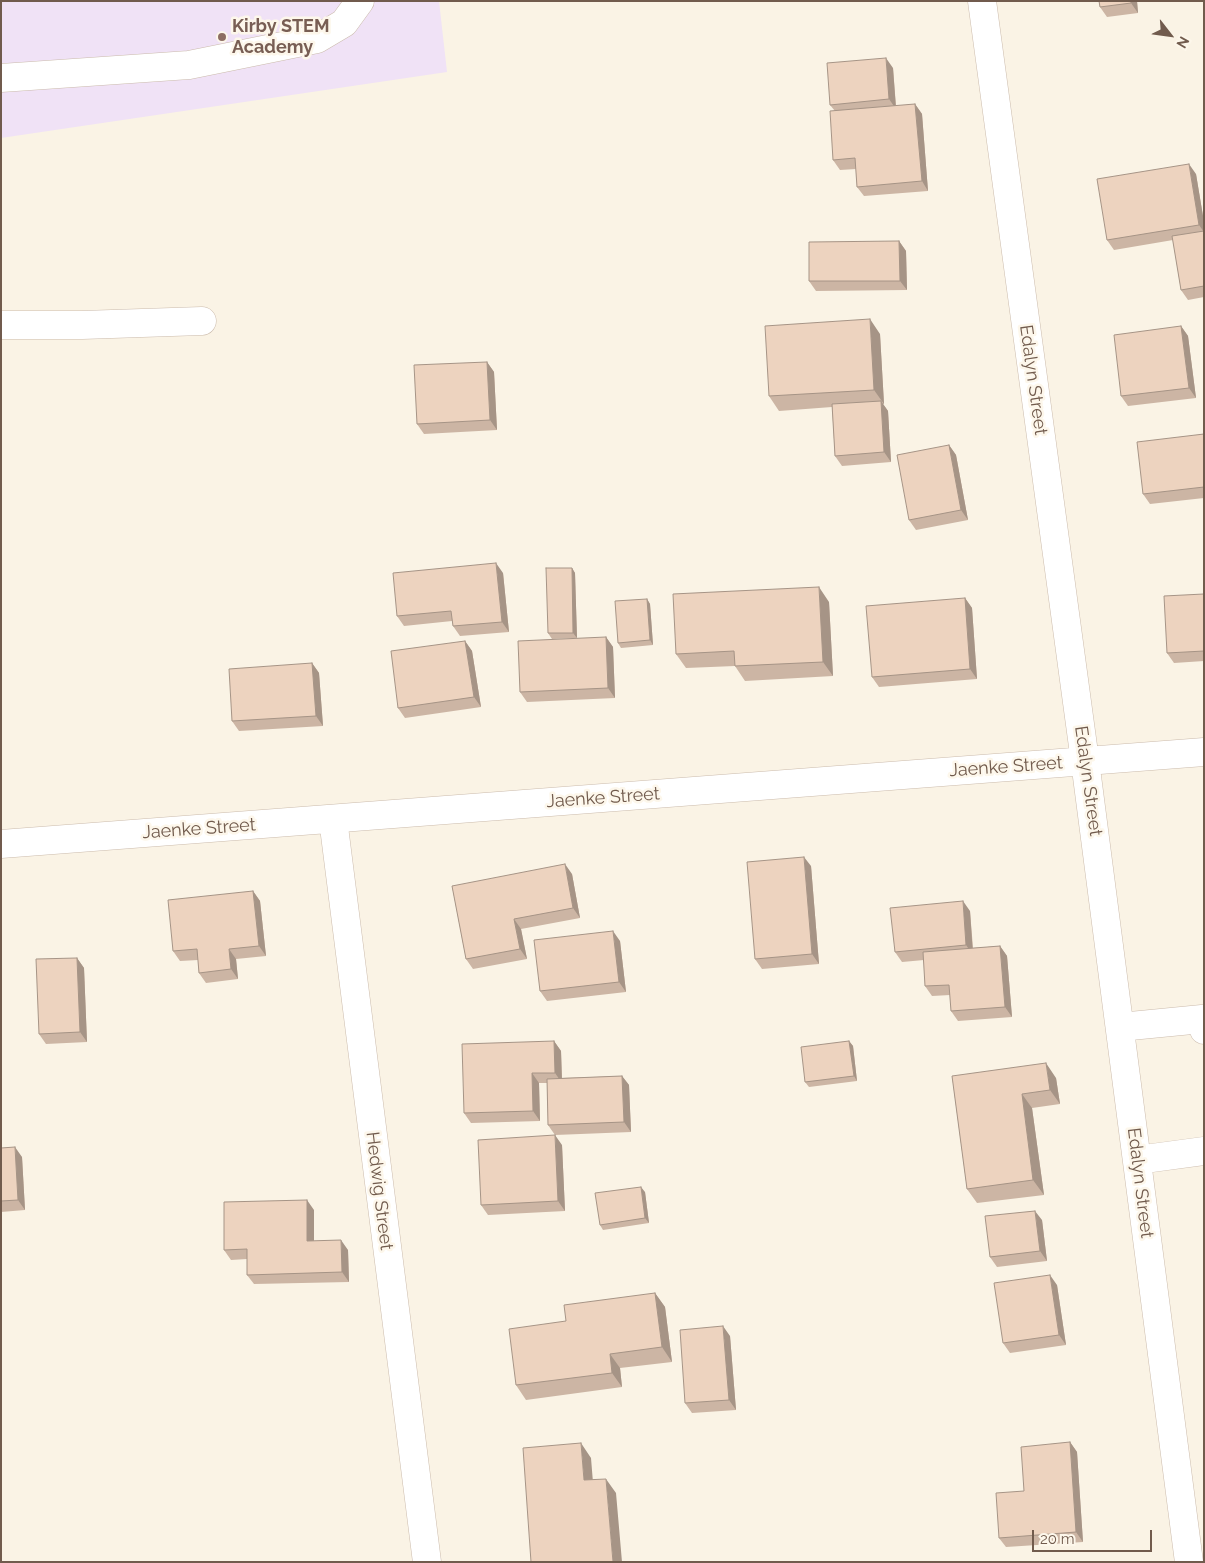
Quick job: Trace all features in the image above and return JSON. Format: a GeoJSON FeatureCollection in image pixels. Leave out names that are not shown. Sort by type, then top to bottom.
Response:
{"type":"FeatureCollection","features":[{"type":"Feature","properties":{"kind":"street"},"geometry":{"type":"LineString","coordinates":[[1,78],[188,65],[317,39],[344,23],[360,1]]}},
{"type":"Feature","properties":{"kind":"street","name":"Edalyn Street"},"geometry":{"type":"LineString","coordinates":[[982,1],[1085,761],[1189,1562]]}},
{"type":"Feature","properties":{"kind":"street"},"geometry":{"type":"LineString","coordinates":[[1,325],[82,325],[202,321]]}},
{"type":"Feature","properties":{"kind":"street","name":"Jaenke Street"},"geometry":{"type":"LineString","coordinates":[[1,844],[1204,752]]}},
{"type":"Feature","properties":{"kind":"street","name":"Hedwig Street"},"geometry":{"type":"LineString","coordinates":[[333,819],[427,1562]]}},
{"type":"Feature","properties":{"kind":"street"},"geometry":{"type":"LineString","coordinates":[[1120,1027],[1202,1019],[1204,1030]]}},
{"type":"Feature","properties":{"kind":"street"},"geometry":{"type":"LineString","coordinates":[[1137,1160],[1204,1151]]}},
{"type":"Feature","properties":{"kind":"shaded area","name":"Kirby STEM Academy"},"geometry":{"type":"Polygon","coordinates":[[[1,1],[439,1],[447,72],[1,138],[1,1]]]}},
{"type":"Feature","properties":{"kind":"building"},"geometry":{"type":"Polygon","coordinates":[[[1099,1],[1131,1],[1131,3],[1100,7],[1099,1]]]}},
{"type":"Feature","properties":{"kind":"building"},"geometry":{"type":"Polygon","coordinates":[[[886,58],[889,99],[830,105],[827,63],[886,58]]]}},
{"type":"Feature","properties":{"kind":"building"},"geometry":{"type":"Polygon","coordinates":[[[915,104],[922,181],[857,187],[855,158],[833,160],[830,111],[915,104]]]}},
{"type":"Feature","properties":{"kind":"building"},"geometry":{"type":"Polygon","coordinates":[[[1189,164],[1199,225],[1107,240],[1097,179],[1189,164]]]}},
{"type":"Feature","properties":{"kind":"building"},"geometry":{"type":"Polygon","coordinates":[[[1204,231],[1204,286],[1181,290],[1172,236],[1204,231]]]}},
{"type":"Feature","properties":{"kind":"building"},"geometry":{"type":"Polygon","coordinates":[[[899,241],[900,281],[809,281],[809,242],[899,241]]]}},
{"type":"Feature","properties":{"kind":"building"},"geometry":{"type":"Polygon","coordinates":[[[870,319],[874,390],[769,396],[765,326],[870,319]]]}},
{"type":"Feature","properties":{"kind":"building"},"geometry":{"type":"Polygon","coordinates":[[[1181,326],[1189,388],[1121,396],[1114,335],[1181,326]]]}},
{"type":"Feature","properties":{"kind":"building"},"geometry":{"type":"Polygon","coordinates":[[[487,362],[490,420],[417,424],[414,365],[487,362]]]}},
{"type":"Feature","properties":{"kind":"building"},"geometry":{"type":"Polygon","coordinates":[[[881,401],[884,452],[835,456],[832,404],[881,401]]]}},
{"type":"Feature","properties":{"kind":"building"},"geometry":{"type":"Polygon","coordinates":[[[1204,434],[1204,487],[1143,494],[1137,442],[1204,434]]]}},
{"type":"Feature","properties":{"kind":"building"},"geometry":{"type":"Polygon","coordinates":[[[949,445],[961,510],[909,520],[897,455],[949,445]]]}},
{"type":"Feature","properties":{"kind":"building"},"geometry":{"type":"Polygon","coordinates":[[[496,563],[502,622],[453,626],[451,611],[397,616],[393,573],[496,563]]]}},
{"type":"Feature","properties":{"kind":"building"},"geometry":{"type":"Polygon","coordinates":[[[546,568],[572,568],[573,633],[548,633],[546,568]]]}},
{"type":"Feature","properties":{"kind":"building"},"geometry":{"type":"Polygon","coordinates":[[[819,587],[823,662],[735,666],[734,651],[676,654],[673,594],[819,587]]]}},
{"type":"Feature","properties":{"kind":"building"},"geometry":{"type":"Polygon","coordinates":[[[1204,594],[1204,651],[1167,653],[1164,596],[1204,594]]]}},
{"type":"Feature","properties":{"kind":"building"},"geometry":{"type":"Polygon","coordinates":[[[965,598],[970,669],[872,677],[866,606],[965,598]]]}},
{"type":"Feature","properties":{"kind":"building"},"geometry":{"type":"Polygon","coordinates":[[[647,599],[650,640],[618,643],[615,601],[647,599]]]}},
{"type":"Feature","properties":{"kind":"building"},"geometry":{"type":"Polygon","coordinates":[[[606,637],[608,688],[520,692],[518,641],[606,637]]]}},
{"type":"Feature","properties":{"kind":"building"},"geometry":{"type":"Polygon","coordinates":[[[465,641],[474,697],[398,708],[391,651],[465,641]]]}},
{"type":"Feature","properties":{"kind":"building"},"geometry":{"type":"Polygon","coordinates":[[[312,663],[316,716],[232,721],[229,669],[312,663]]]}},
{"type":"Feature","properties":{"kind":"building"},"geometry":{"type":"Polygon","coordinates":[[[804,857],[812,954],[755,959],[747,862],[804,857]]]}},
{"type":"Feature","properties":{"kind":"building"},"geometry":{"type":"Polygon","coordinates":[[[565,864],[573,908],[514,919],[520,949],[466,959],[452,886],[565,864]]]}},
{"type":"Feature","properties":{"kind":"building"},"geometry":{"type":"Polygon","coordinates":[[[253,891],[259,946],[229,949],[231,969],[199,973],[197,949],[173,951],[168,900],[253,891]]]}},
{"type":"Feature","properties":{"kind":"building"},"geometry":{"type":"Polygon","coordinates":[[[963,901],[966,945],[895,952],[890,908],[963,901]]]}},
{"type":"Feature","properties":{"kind":"building"},"geometry":{"type":"Polygon","coordinates":[[[613,931],[619,982],[540,991],[534,940],[613,931]]]}},
{"type":"Feature","properties":{"kind":"building"},"geometry":{"type":"Polygon","coordinates":[[[1000,946],[1005,1007],[951,1011],[949,985],[925,986],[923,952],[1000,946]]]}},
{"type":"Feature","properties":{"kind":"building"},"geometry":{"type":"Polygon","coordinates":[[[77,958],[80,1032],[39,1034],[36,959],[77,958]]]}},
{"type":"Feature","properties":{"kind":"building"},"geometry":{"type":"Polygon","coordinates":[[[554,1041],[555,1073],[532,1073],[533,1111],[464,1113],[462,1044],[554,1041]]]}},
{"type":"Feature","properties":{"kind":"building"},"geometry":{"type":"Polygon","coordinates":[[[849,1041],[854,1076],[805,1082],[801,1047],[849,1041]]]}},
{"type":"Feature","properties":{"kind":"building"},"geometry":{"type":"Polygon","coordinates":[[[1046,1063],[1050,1090],[1022,1094],[1033,1180],[967,1189],[952,1076],[1046,1063]]]}},
{"type":"Feature","properties":{"kind":"building"},"geometry":{"type":"Polygon","coordinates":[[[622,1076],[624,1122],[548,1125],[547,1079],[622,1076]]]}},
{"type":"Feature","properties":{"kind":"building"},"geometry":{"type":"Polygon","coordinates":[[[555,1135],[558,1201],[481,1205],[478,1140],[555,1135]]]}},
{"type":"Feature","properties":{"kind":"building"},"geometry":{"type":"Polygon","coordinates":[[[15,1147],[18,1200],[1,1201],[1,1148],[15,1147]]]}},
{"type":"Feature","properties":{"kind":"building"},"geometry":{"type":"Polygon","coordinates":[[[641,1187],[645,1218],[600,1225],[595,1193],[641,1187]]]}},
{"type":"Feature","properties":{"kind":"building"},"geometry":{"type":"Polygon","coordinates":[[[307,1200],[307,1241],[341,1240],[342,1272],[247,1275],[247,1249],[224,1250],[224,1202],[307,1200]]]}},
{"type":"Feature","properties":{"kind":"building"},"geometry":{"type":"Polygon","coordinates":[[[1035,1211],[1040,1251],[990,1257],[985,1216],[1035,1211]]]}},
{"type":"Feature","properties":{"kind":"building"},"geometry":{"type":"Polygon","coordinates":[[[1050,1275],[1059,1335],[1003,1343],[994,1283],[1050,1275]]]}},
{"type":"Feature","properties":{"kind":"building"},"geometry":{"type":"Polygon","coordinates":[[[655,1293],[662,1347],[610,1354],[612,1373],[516,1385],[509,1329],[566,1321],[564,1305],[655,1293]]]}},
{"type":"Feature","properties":{"kind":"building"},"geometry":{"type":"Polygon","coordinates":[[[723,1326],[729,1400],[685,1403],[680,1330],[723,1326]]]}},
{"type":"Feature","properties":{"kind":"building"},"geometry":{"type":"Polygon","coordinates":[[[1070,1442],[1076,1532],[999,1538],[996,1493],[1024,1491],[1021,1447],[1070,1442]]]}},
{"type":"Feature","properties":{"kind":"building"},"geometry":{"type":"Polygon","coordinates":[[[581,1443],[584,1480],[606,1479],[613,1562],[531,1562],[523,1448],[581,1443]]]}},
{"type":"Feature","properties":{"kind":"place","name":"Kirby STEM Academy"},"geometry":{"type":"Point","coordinates":[222,37]}}]}
